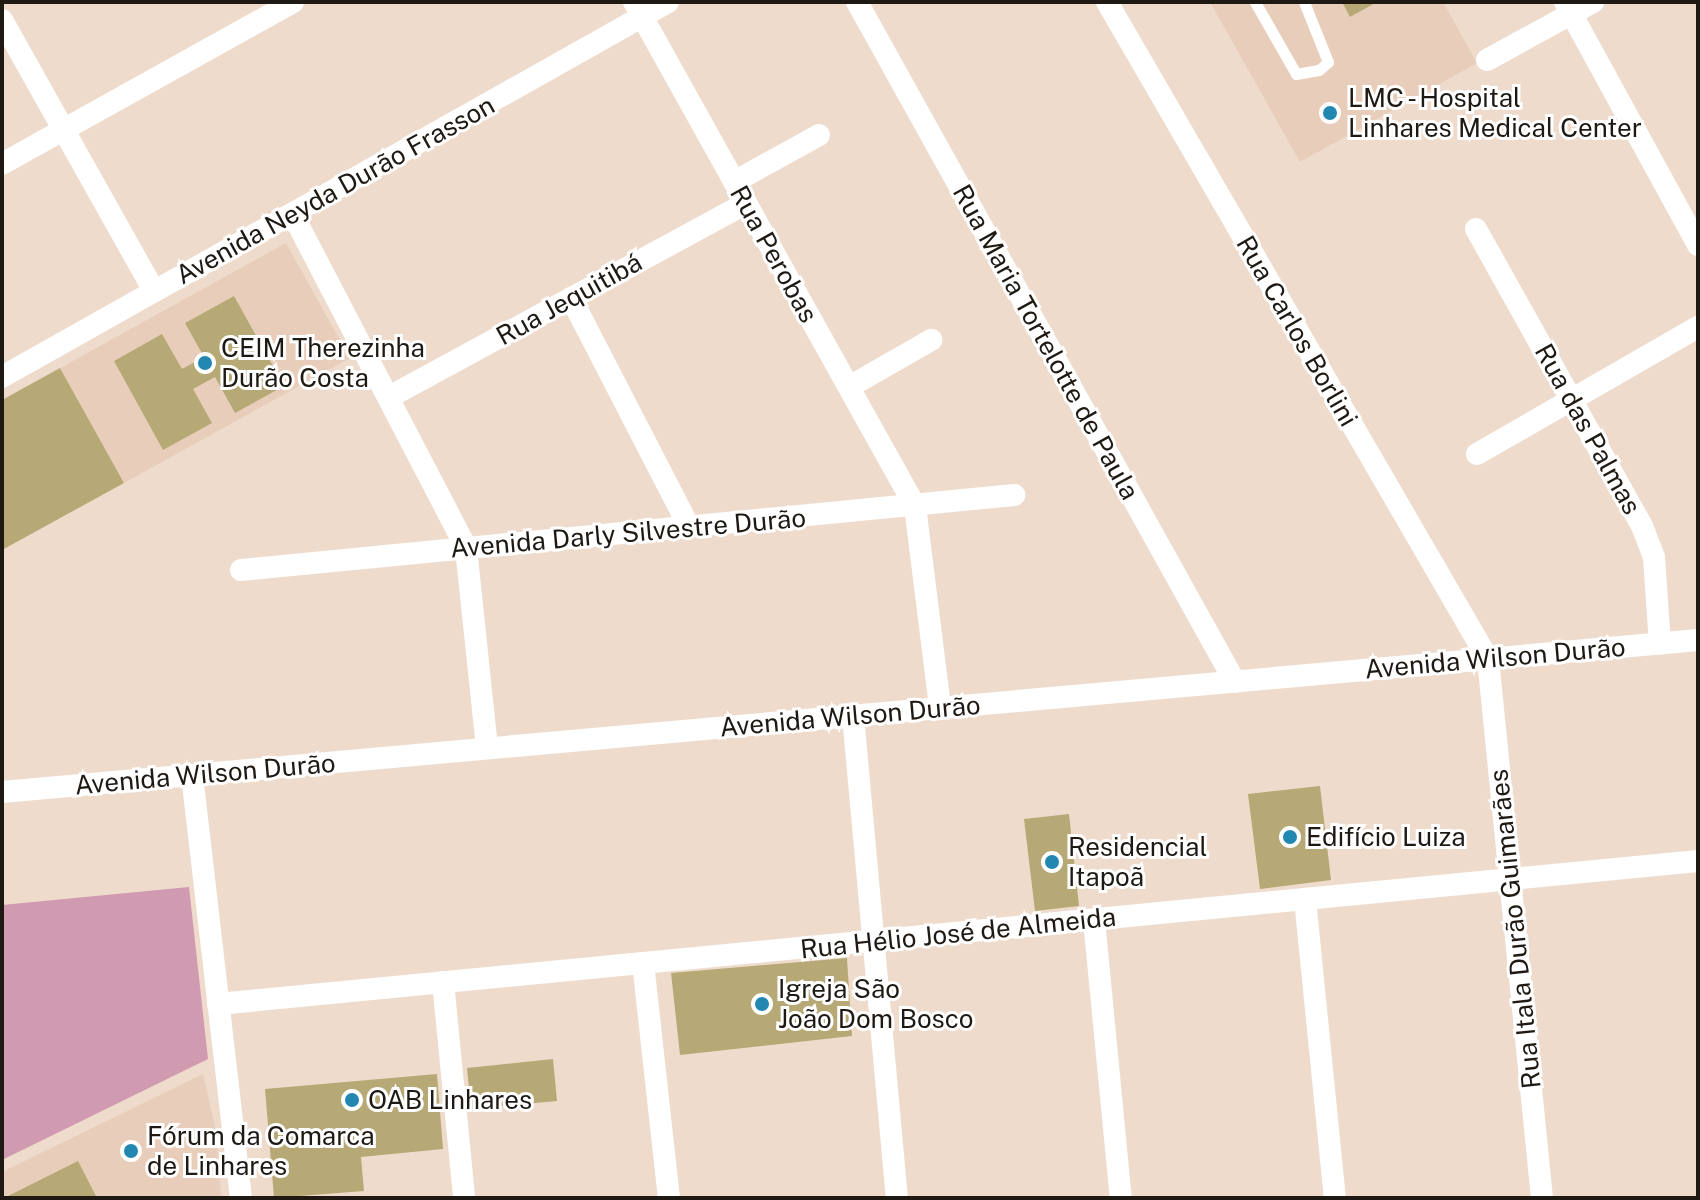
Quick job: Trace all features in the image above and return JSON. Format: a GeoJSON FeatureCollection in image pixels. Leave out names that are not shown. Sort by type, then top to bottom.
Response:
{"type":"FeatureCollection","features":[{"type":"Feature","properties":{"kind":"street"},"geometry":{"type":"LineString","coordinates":[[2,164],[293,2]]}},
{"type":"Feature","properties":{"kind":"street","name":"Avenida Neyda Durão Frasson"},"geometry":{"type":"LineString","coordinates":[[2,377],[293,215],[638,9],[668,2]]}},
{"type":"Feature","properties":{"kind":"street","name":"Rua Maria Tortelotte de Paula"},"geometry":{"type":"LineString","coordinates":[[857,2],[1235,682]]}},
{"type":"Feature","properties":{"kind":"street","name":"Rua Carlos Borlini"},"geometry":{"type":"LineString","coordinates":[[1107,2],[1488,659]]}},
{"type":"Feature","properties":{"kind":"street"},"geometry":{"type":"LineString","coordinates":[[1487,60],[1568,8],[1593,2]]}},
{"type":"Feature","properties":{"kind":"street"},"geometry":{"type":"LineString","coordinates":[[1568,8],[1698,245]]}},
{"type":"Feature","properties":{"kind":"street","name":"Rua Perobas"},"geometry":{"type":"LineString","coordinates":[[638,9],[915,506]]}},
{"type":"Feature","properties":{"kind":"street"},"geometry":{"type":"LineString","coordinates":[[2,20],[154,291]]}},
{"type":"Feature","properties":{"kind":"street"},"geometry":{"type":"LineString","coordinates":[[734,182],[819,135]]}},
{"type":"Feature","properties":{"kind":"street","name":"Rua Jequitibá"},"geometry":{"type":"LineString","coordinates":[[391,396],[746,203]]}},
{"type":"Feature","properties":{"kind":"street"},"geometry":{"type":"LineString","coordinates":[[293,215],[391,396],[466,548],[487,748]]}},
{"type":"Feature","properties":{"kind":"street","name":"Rua das Palmas"},"geometry":{"type":"LineString","coordinates":[[1476,229],[1572,398],[1654,557],[1660,644]]}},
{"type":"Feature","properties":{"kind":"street"},"geometry":{"type":"LineString","coordinates":[[571,298],[689,527]]}},
{"type":"Feature","properties":{"kind":"street"},"geometry":{"type":"LineString","coordinates":[[1477,454],[1698,327]]}},
{"type":"Feature","properties":{"kind":"street"},"geometry":{"type":"LineString","coordinates":[[849,387],[931,340]]}},
{"type":"Feature","properties":{"kind":"street","name":"Avenida Darly Silvestre Durão"},"geometry":{"type":"LineString","coordinates":[[241,570],[1014,495]]}},
{"type":"Feature","properties":{"kind":"street"},"geometry":{"type":"LineString","coordinates":[[915,506],[940,708]]}},
{"type":"Feature","properties":{"kind":"street","name":"Avenida Wilson Durão"},"geometry":{"type":"LineString","coordinates":[[2,792],[1698,640]]}},
{"type":"Feature","properties":{"kind":"street","name":"Rua Itala Durão Guimarães"},"geometry":{"type":"LineString","coordinates":[[1488,659],[1542,1198]]}},
{"type":"Feature","properties":{"kind":"street"},"geometry":{"type":"LineString","coordinates":[[853,716],[897,1198]]}},
{"type":"Feature","properties":{"kind":"street"},"geometry":{"type":"LineString","coordinates":[[192,775],[240,1197]]}},
{"type":"Feature","properties":{"kind":"street","name":"Rua Hélio José de Almeida"},"geometry":{"type":"LineString","coordinates":[[218,1004],[1698,861]]}},
{"type":"Feature","properties":{"kind":"street"},"geometry":{"type":"LineString","coordinates":[[1305,899],[1335,1198]]}},
{"type":"Feature","properties":{"kind":"street"},"geometry":{"type":"LineString","coordinates":[[1094,920],[1121,1198]]}},
{"type":"Feature","properties":{"kind":"street"},"geometry":{"type":"LineString","coordinates":[[643,963],[669,1198]]}},
{"type":"Feature","properties":{"kind":"street"},"geometry":{"type":"LineString","coordinates":[[443,982],[464,1198]]}},
{"type":"Feature","properties":{"kind":"lane"},"geometry":{"type":"LineString","coordinates":[[1255,2],[1296,74],[1319,70],[1328,62],[1304,2]]}},
{"type":"Feature","properties":{"kind":"shaded area","name":"LMC - Hospital Linhares Medical Center"},"geometry":{"type":"Polygon","coordinates":[[[1210,2],[1443,2],[1477,63],[1300,162],[1210,2]]]}},
{"type":"Feature","properties":{"kind":"shaded area","name":"CEIM Therezinha Durão Costa"},"geometry":{"type":"Polygon","coordinates":[[[286,243],[350,358],[124,483],[60,368],[286,243]]]}},
{"type":"Feature","properties":{"kind":"shaded area"},"geometry":{"type":"Polygon","coordinates":[[[189,887],[208,1059],[2,1160],[2,905],[189,887]]]}},
{"type":"Feature","properties":{"kind":"shaded area","name":"Fórum da Comarca de Linhares"},"geometry":{"type":"Polygon","coordinates":[[[203,1074],[216,1130],[221,1198],[2,1198],[2,1172],[203,1074]]]}},
{"type":"Feature","properties":{"kind":"building"},"geometry":{"type":"Polygon","coordinates":[[[1342,2],[1377,2],[1350,17],[1342,2]]]}},
{"type":"Feature","properties":{"kind":"building"},"geometry":{"type":"Polygon","coordinates":[[[234,296],[284,386],[235,413],[215,377],[193,389],[212,423],[163,450],[114,361],[162,334],[182,369],[204,357],[185,323],[234,296]]]}},
{"type":"Feature","properties":{"kind":"building"},"geometry":{"type":"Polygon","coordinates":[[[60,368],[124,483],[2,550],[2,400],[60,368]]]}},
{"type":"Feature","properties":{"kind":"building","name":"Edifício Luiza"},"geometry":{"type":"Polygon","coordinates":[[[1320,786],[1331,880],[1260,889],[1248,794],[1320,786]]]}},
{"type":"Feature","properties":{"kind":"building","name":"Residencial Itapoã"},"geometry":{"type":"Polygon","coordinates":[[[1069,814],[1079,906],[1035,911],[1024,819],[1069,814]]]}},
{"type":"Feature","properties":{"kind":"building","name":"Igreja São João Dom Bosco"},"geometry":{"type":"Polygon","coordinates":[[[847,958],[852,1036],[680,1055],[671,973],[847,958]]]}},
{"type":"Feature","properties":{"kind":"building"},"geometry":{"type":"Polygon","coordinates":[[[553,1059],[557,1101],[471,1109],[467,1068],[553,1059]]]}},
{"type":"Feature","properties":{"kind":"building"},"geometry":{"type":"Polygon","coordinates":[[[437,1074],[443,1149],[361,1157],[364,1191],[274,1198],[265,1089],[437,1074]]]}},
{"type":"Feature","properties":{"kind":"building"},"geometry":{"type":"Polygon","coordinates":[[[78,1161],[97,1198],[4,1198],[78,1161]]]}},
{"type":"Feature","properties":{"kind":"place","name":"LMC - Hospital Linhares Medical Center"},"geometry":{"type":"Point","coordinates":[1330,113]}},
{"type":"Feature","properties":{"kind":"place","name":"CEIM Therezinha Durão Costa"},"geometry":{"type":"Point","coordinates":[205,363]}},
{"type":"Feature","properties":{"kind":"place","name":"Edifício Luiza"},"geometry":{"type":"Point","coordinates":[1290,837]}},
{"type":"Feature","properties":{"kind":"place","name":"Residencial Itapoã"},"geometry":{"type":"Point","coordinates":[1052,862]}},
{"type":"Feature","properties":{"kind":"place","name":"Igreja São João Dom Bosco"},"geometry":{"type":"Point","coordinates":[762,1004]}},
{"type":"Feature","properties":{"kind":"place","name":"OAB Linhares"},"geometry":{"type":"Point","coordinates":[352,1100]}},
{"type":"Feature","properties":{"kind":"place","name":"Fórum da Comarca de Linhares"},"geometry":{"type":"Point","coordinates":[131,1151]}}]}
